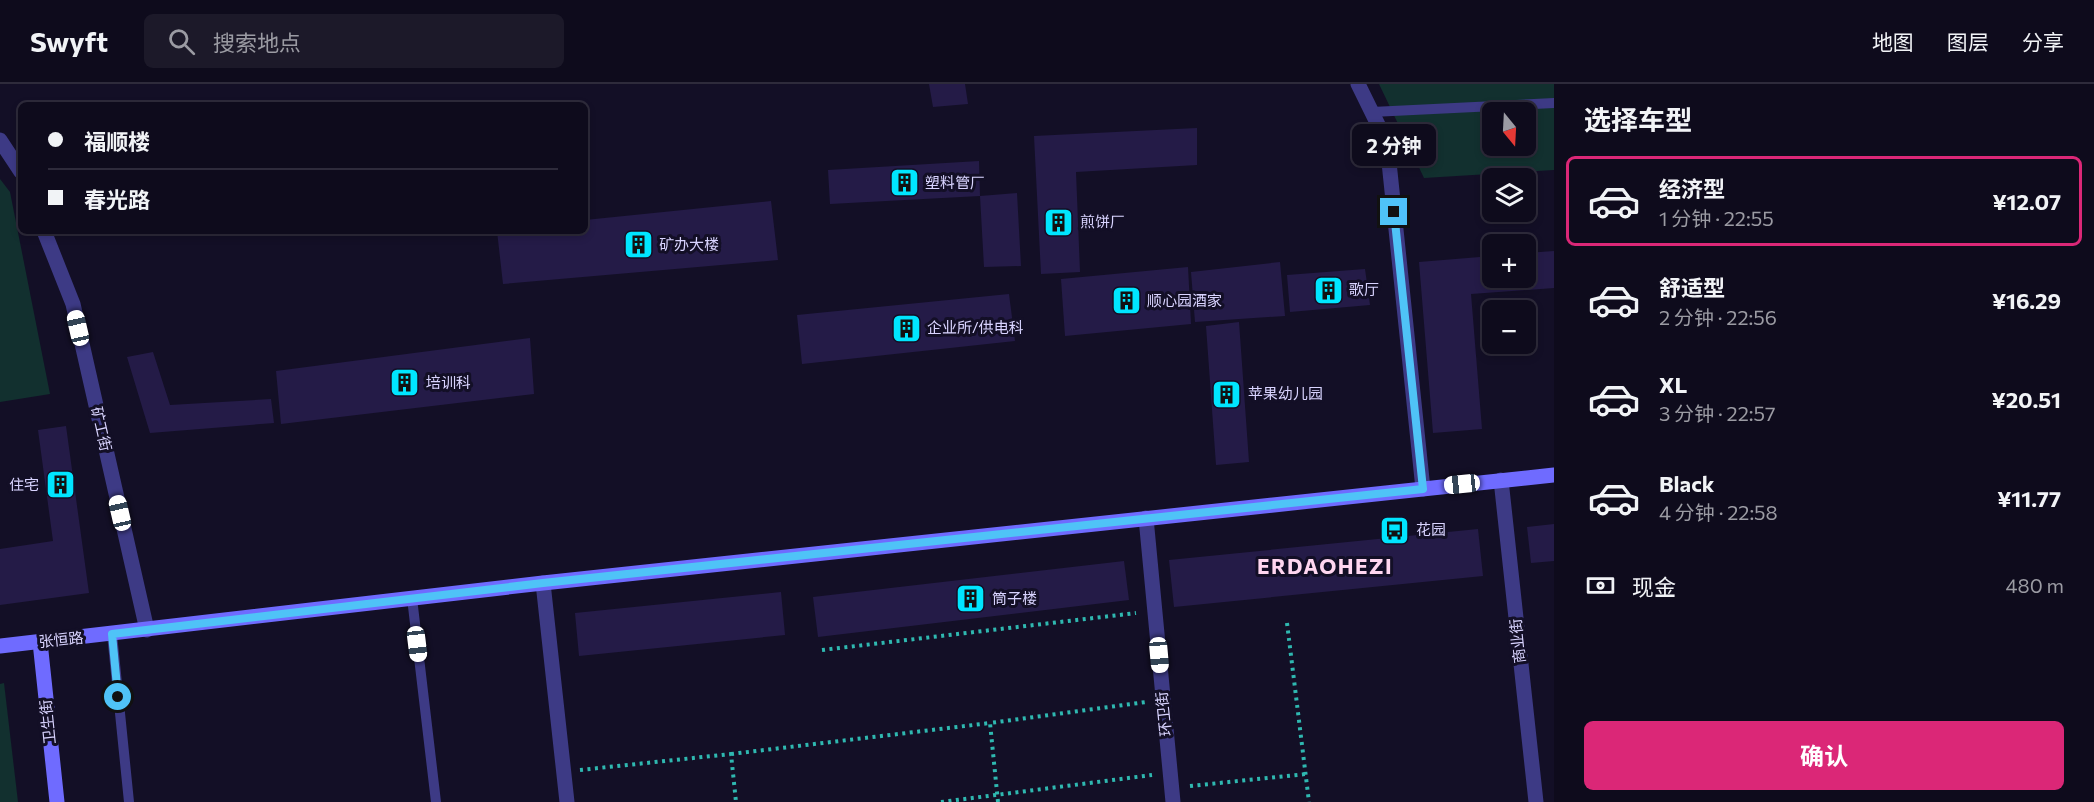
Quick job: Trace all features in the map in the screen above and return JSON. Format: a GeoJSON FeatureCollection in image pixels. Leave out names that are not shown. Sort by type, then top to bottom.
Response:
{"type":"FeatureCollection","features":[{"type":"Feature","properties":{"kind":"main road","name":"张恒路"},"geometry":{"type":"LineString","coordinates":[[0,646],[543,583],[1554,475]]}},
{"type":"Feature","properties":{"kind":"main road","name":"卫生街"},"geometry":{"type":"LineString","coordinates":[[39,642],[57,802]]}},
{"type":"Feature","properties":{"kind":"street"},"geometry":{"type":"LineString","coordinates":[[1358,84],[1387,143],[1423,489]]}},
{"type":"Feature","properties":{"kind":"street"},"geometry":{"type":"LineString","coordinates":[[0,140],[18,167]]}},
{"type":"Feature","properties":{"kind":"street","name":"矿工街"},"geometry":{"type":"LineString","coordinates":[[45,234],[73,304],[147,630]]}},
{"type":"Feature","properties":{"kind":"street","name":"商业街"},"geometry":{"type":"LineString","coordinates":[[1500,480],[1536,802]]}},
{"type":"Feature","properties":{"kind":"street","name":"环卫街"},"geometry":{"type":"LineString","coordinates":[[1146,518],[1172,788]]}},
{"type":"Feature","properties":{"kind":"street"},"geometry":{"type":"LineString","coordinates":[[543,583],[567,802]]}},
{"type":"Feature","properties":{"kind":"lane"},"geometry":{"type":"LineString","coordinates":[[1372,112],[1554,103]]}},
{"type":"Feature","properties":{"kind":"lane"},"geometry":{"type":"LineString","coordinates":[[412,598],[436,802]]}},
{"type":"Feature","properties":{"kind":"lane"},"geometry":{"type":"LineString","coordinates":[[112,634],[129,802]]}},
{"type":"Feature","properties":{"kind":"path"},"geometry":{"type":"LineString","coordinates":[[822,650],[1155,611]]}},
{"type":"Feature","properties":{"kind":"path"},"geometry":{"type":"LineString","coordinates":[[1287,623],[1309,802]]}},
{"type":"Feature","properties":{"kind":"path"},"geometry":{"type":"LineString","coordinates":[[564,771],[731,754],[1163,700]]}},
{"type":"Feature","properties":{"kind":"path"},"geometry":{"type":"LineString","coordinates":[[990,723],[998,802]]}},
{"type":"Feature","properties":{"kind":"path"},"geometry":{"type":"LineString","coordinates":[[731,754],[736,802]]}},
{"type":"Feature","properties":{"kind":"path"},"geometry":{"type":"LineString","coordinates":[[941,802],[997,796],[1172,788],[1306,774]]}},
{"type":"Feature","properties":{"kind":"green space"},"geometry":{"type":"Polygon","coordinates":[[[1379,84],[1554,84],[1554,170],[1482,168],[1482,174],[1424,178],[1379,84]]]}},
{"type":"Feature","properties":{"kind":"green space"},"geometry":{"type":"Polygon","coordinates":[[[0,179],[10,192],[50,394],[0,402],[0,179]]]}},
{"type":"Feature","properties":{"kind":"green space"},"geometry":{"type":"Polygon","coordinates":[[[4,683],[18,802],[0,802],[0,684],[4,683]]]}},
{"type":"Feature","properties":{"kind":"building"},"geometry":{"type":"Polygon","coordinates":[[[929,84],[965,84],[968,104],[933,107],[929,84]]]}},
{"type":"Feature","properties":{"kind":"building","name":"煎饼厂"},"geometry":{"type":"Polygon","coordinates":[[[1197,128],[1197,165],[1076,172],[1080,272],[1041,274],[1034,136],[1197,128]]]}},
{"type":"Feature","properties":{"kind":"building","name":"塑料管厂"},"geometry":{"type":"Polygon","coordinates":[[[979,161],[980,196],[830,204],[828,170],[979,161]]]}},
{"type":"Feature","properties":{"kind":"building","name":"塑料管厂"},"geometry":{"type":"Polygon","coordinates":[[[1017,193],[1021,266],[984,267],[980,196],[1017,193]]]}},
{"type":"Feature","properties":{"kind":"building","name":"矿办大楼"},"geometry":{"type":"Polygon","coordinates":[[[771,201],[778,260],[503,284],[497,234],[588,234],[588,220],[771,201]]]}},
{"type":"Feature","properties":{"kind":"building"},"geometry":{"type":"Polygon","coordinates":[[[1554,251],[1554,288],[1471,294],[1482,429],[1433,433],[1419,262],[1482,257],[1482,288],[1536,288],[1536,252],[1554,251]]]}},
{"type":"Feature","properties":{"kind":"building"},"geometry":{"type":"Polygon","coordinates":[[[1280,262],[1285,316],[1195,322],[1191,272],[1280,262]]]}},
{"type":"Feature","properties":{"kind":"building","name":"顺心园酒家"},"geometry":{"type":"Polygon","coordinates":[[[1188,267],[1191,324],[1065,336],[1061,279],[1188,267]]]}},
{"type":"Feature","properties":{"kind":"building","name":"歌厅"},"geometry":{"type":"Polygon","coordinates":[[[1365,269],[1370,305],[1290,312],[1287,275],[1365,269]]]}},
{"type":"Feature","properties":{"kind":"building","name":"企业所/供电科"},"geometry":{"type":"Polygon","coordinates":[[[1009,294],[1015,341],[802,364],[797,315],[1009,294]]]}},
{"type":"Feature","properties":{"kind":"building","name":"苹果幼儿园"},"geometry":{"type":"Polygon","coordinates":[[[1239,322],[1249,462],[1216,465],[1206,326],[1239,322]]]}},
{"type":"Feature","properties":{"kind":"building","name":"培训科"},"geometry":{"type":"Polygon","coordinates":[[[530,338],[534,394],[281,424],[276,371],[530,338]]]}},
{"type":"Feature","properties":{"kind":"building"},"geometry":{"type":"Polygon","coordinates":[[[153,352],[170,405],[271,399],[274,423],[150,433],[127,357],[153,352]]]}},
{"type":"Feature","properties":{"kind":"building","name":"住宅"},"geometry":{"type":"Polygon","coordinates":[[[66,426],[89,593],[0,605],[0,549],[53,541],[38,430],[66,426]]]}},
{"type":"Feature","properties":{"kind":"building"},"geometry":{"type":"Polygon","coordinates":[[[1554,524],[1554,561],[1531,563],[1527,527],[1554,524]]]}},
{"type":"Feature","properties":{"kind":"building"},"geometry":{"type":"Polygon","coordinates":[[[1478,529],[1483,576],[1174,607],[1169,560],[1478,529]]]}},
{"type":"Feature","properties":{"kind":"building","name":"筒子楼"},"geometry":{"type":"Polygon","coordinates":[[[1124,561],[1129,600],[818,637],[813,597],[1124,561]]]}},
{"type":"Feature","properties":{"kind":"building"},"geometry":{"type":"Polygon","coordinates":[[[781,592],[785,635],[579,656],[575,613],[781,592]]]}},
{"type":"Feature","properties":{"kind":"place","name":"塑料管厂"},"geometry":{"type":"Point","coordinates":[904,183]}},
{"type":"Feature","properties":{"kind":"place","name":"煎饼厂"},"geometry":{"type":"Point","coordinates":[1059,222]}},
{"type":"Feature","properties":{"kind":"place","name":"矿办大楼"},"geometry":{"type":"Point","coordinates":[638,245]}},
{"type":"Feature","properties":{"kind":"place","name":"歌厅"},"geometry":{"type":"Point","coordinates":[1328,290]}},
{"type":"Feature","properties":{"kind":"place","name":"顺心园酒家"},"geometry":{"type":"Point","coordinates":[1126,301]}},
{"type":"Feature","properties":{"kind":"place","name":"企业所/供电科"},"geometry":{"type":"Point","coordinates":[906,328]}},
{"type":"Feature","properties":{"kind":"place","name":"培训科"},"geometry":{"type":"Point","coordinates":[405,383]}},
{"type":"Feature","properties":{"kind":"place","name":"苹果幼儿园"},"geometry":{"type":"Point","coordinates":[1227,394]}},
{"type":"Feature","properties":{"kind":"place","name":"住宅"},"geometry":{"type":"Point","coordinates":[60,485]}},
{"type":"Feature","properties":{"kind":"place","name":"花园"},"geometry":{"type":"Point","coordinates":[1395,530]}},
{"type":"Feature","properties":{"kind":"place","name":"筒子楼"},"geometry":{"type":"Point","coordinates":[971,599]}},
{"type":"Feature","properties":{"kind":"district","name":"ERDAOHEZI"},"geometry":{"type":"Point","coordinates":[1325,567]}},
{"type":"Feature","properties":{"kind":"route"},"geometry":{"type":"LineString","coordinates":[[118,697],[112,634],[543,583],[1423,489],[1394,212]]}}]}
